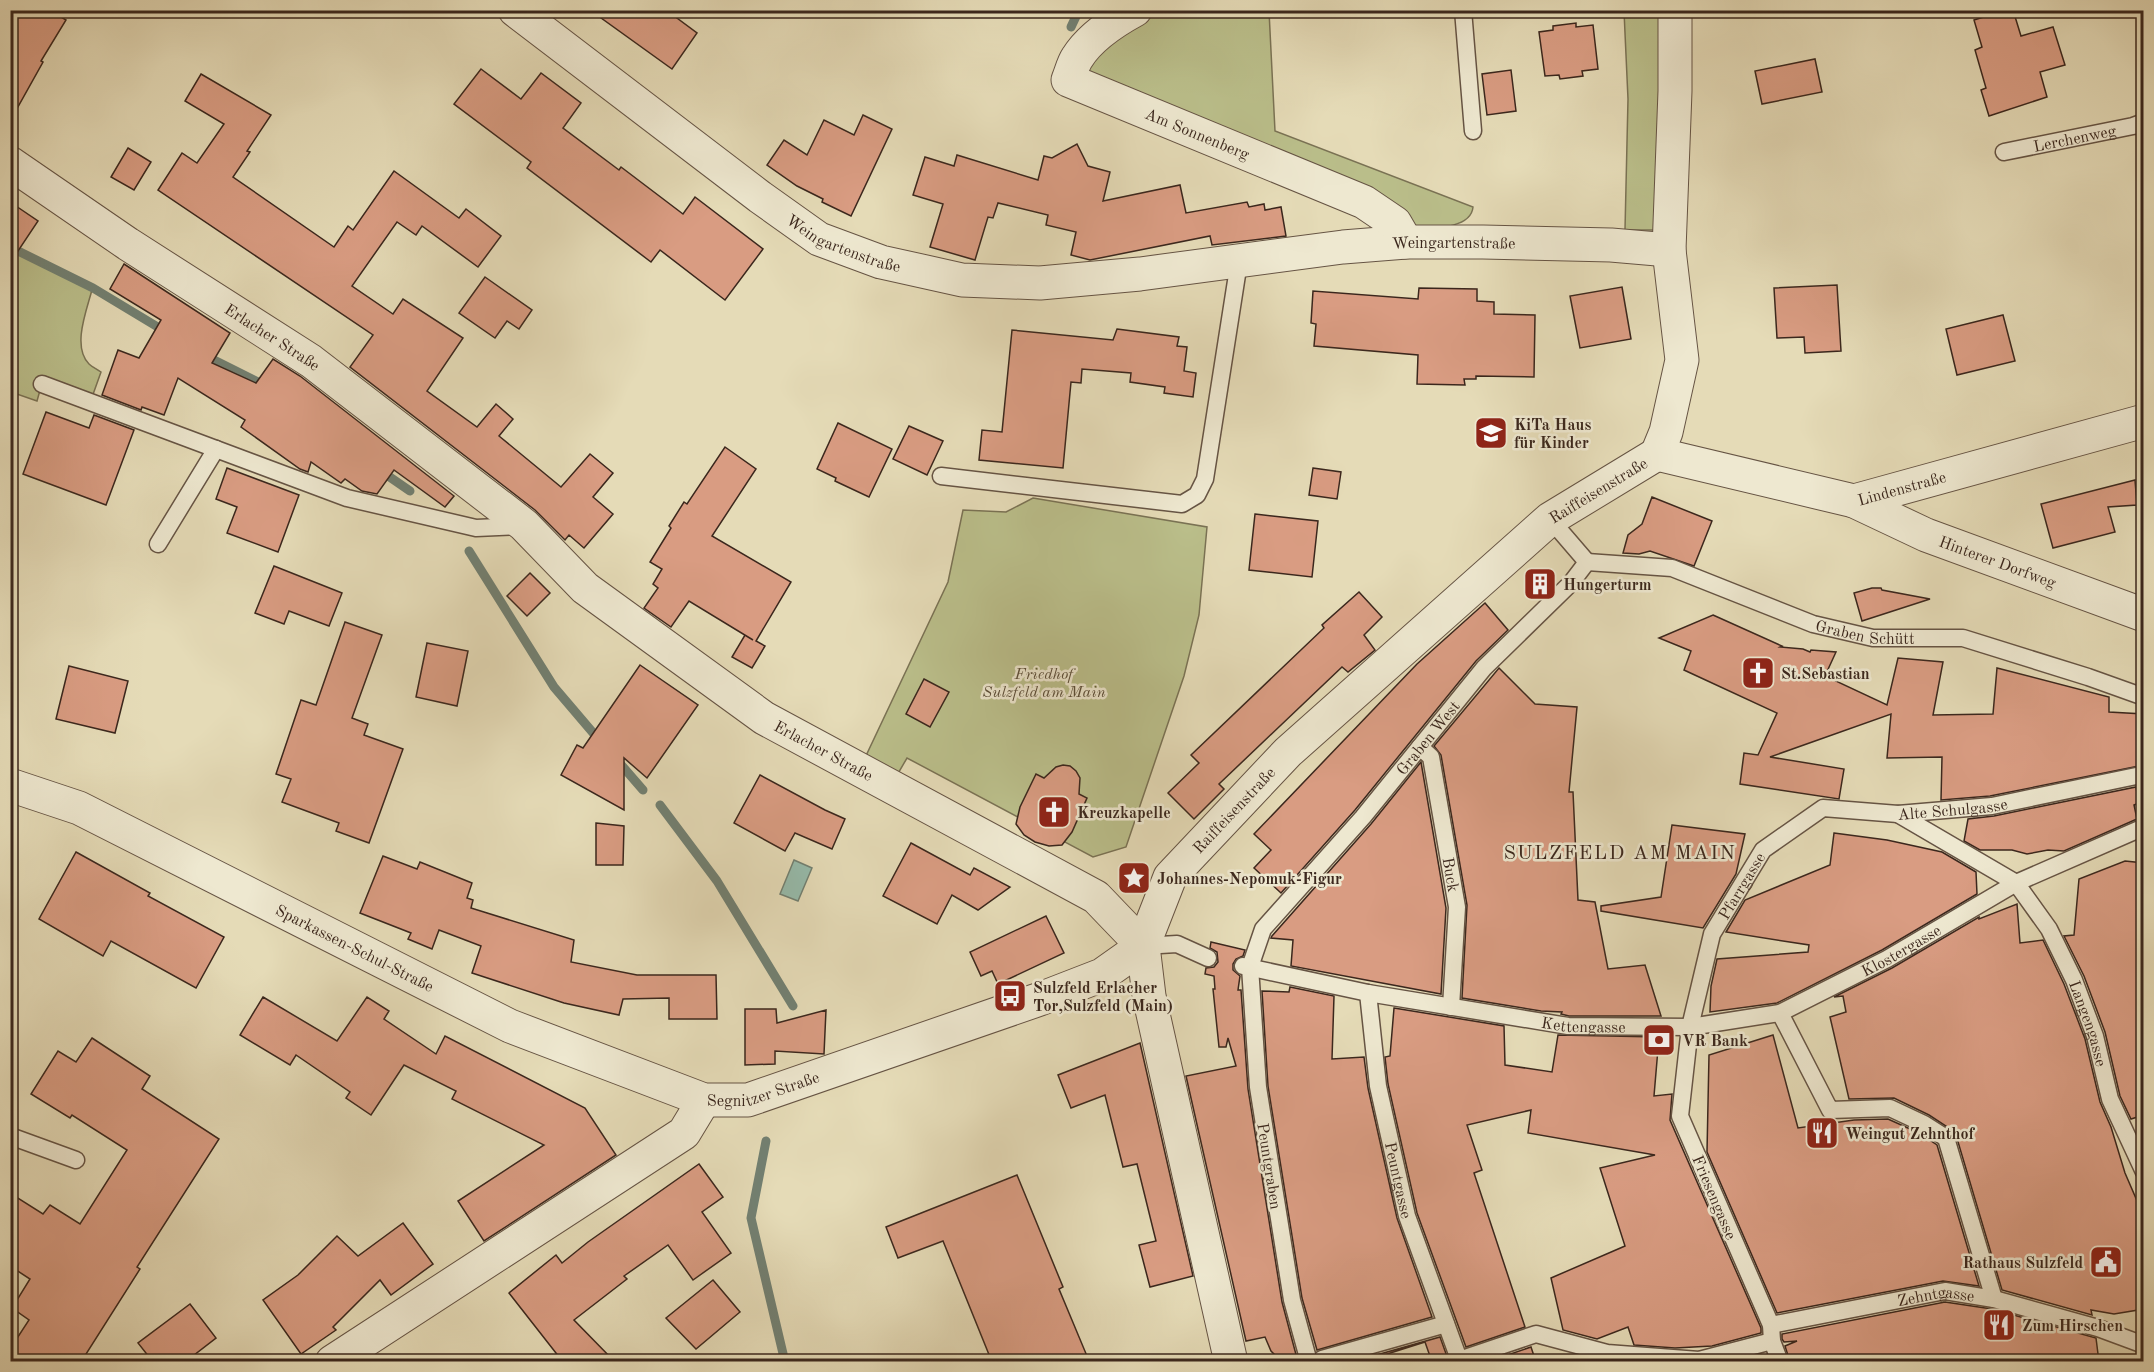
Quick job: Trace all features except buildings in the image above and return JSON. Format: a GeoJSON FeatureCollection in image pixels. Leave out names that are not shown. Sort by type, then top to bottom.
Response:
{"type":"FeatureCollection","features":[{"type":"Feature","properties":{"kind":"street","name":"Weingartenstraße"},"geometry":{"type":"LineString","coordinates":[[515,10],[760,197],[819,239],[881,262],[962,280],[1040,283],[1140,274],[1343,247],[1406,242],[1599,245],[1669,250]]}},
{"type":"Feature","properties":{"kind":"street","name":"Am Sonnenberg"},"geometry":{"type":"LineString","coordinates":[[1135,10],[1114,21],[1091,41],[1076,59],[1068,80],[1364,202],[1395,224],[1406,242]]}},
{"type":"Feature","properties":{"kind":"street"},"geometry":{"type":"LineString","coordinates":[[1658,454],[1666,432],[1682,360],[1669,250],[1675,91],[1675,10]]}},
{"type":"Feature","properties":{"kind":"street","name":"Erlacher Straße"},"geometry":{"type":"LineString","coordinates":[[10,163],[128,244],[311,361],[524,525],[585,588],[764,718],[1096,897],[1143,946]]}},
{"type":"Feature","properties":{"kind":"street","name":"Lindenstraße"},"geometry":{"type":"LineString","coordinates":[[1658,454],[1854,501],[2144,421]]}},
{"type":"Feature","properties":{"kind":"street","name":"Raiffeisenstraße"},"geometry":{"type":"LineString","coordinates":[[1231,1362],[1149,996],[1143,946],[1170,877],[1288,752],[1550,519],[1658,454]]}},
{"type":"Feature","properties":{"kind":"street","name":"Hinterer Dorfweg"},"geometry":{"type":"LineString","coordinates":[[1854,501],[1926,535],[2144,615]]}},
{"type":"Feature","properties":{"kind":"street","name":"Sparkassen-Schul-Straße"},"geometry":{"type":"LineString","coordinates":[[10,785],[79,808],[510,1026],[704,1100]]}},
{"type":"Feature","properties":{"kind":"street","name":"Segnitzer Straße"},"geometry":{"type":"LineString","coordinates":[[332,1362],[684,1133],[704,1100],[748,1100],[1040,999],[1102,975],[1143,946]]}},
{"type":"Feature","properties":{"kind":"lane"},"geometry":{"type":"LineString","coordinates":[[1463,10],[1473,132]]}},
{"type":"Feature","properties":{"kind":"lane","name":"Lerchenweg"},"geometry":{"type":"LineString","coordinates":[[2004,152],[2144,122]]}},
{"type":"Feature","properties":{"kind":"lane"},"geometry":{"type":"LineString","coordinates":[[941,476],[1182,504],[1197,495],[1205,479],[1239,262]]}},
{"type":"Feature","properties":{"kind":"lane"},"geometry":{"type":"LineString","coordinates":[[42,384],[347,498],[476,528],[524,525]]}},
{"type":"Feature","properties":{"kind":"lane"},"geometry":{"type":"LineString","coordinates":[[158,544],[216,449]]}},
{"type":"Feature","properties":{"kind":"lane"},"geometry":{"type":"LineString","coordinates":[[1550,519],[1587,562]]}},
{"type":"Feature","properties":{"kind":"lane","name":"Graben Schütt"},"geometry":{"type":"LineString","coordinates":[[1587,562],[1671,568],[1813,624],[1873,638],[1963,638],[2088,677],[2144,698]]}},
{"type":"Feature","properties":{"kind":"lane","name":"Graben West"},"geometry":{"type":"LineString","coordinates":[[1247,967],[1263,928],[1363,817],[1484,668],[1571,583],[1587,562]]}},
{"type":"Feature","properties":{"kind":"lane","name":"Buck"},"geometry":{"type":"LineString","coordinates":[[1420,747],[1431,757],[1457,907],[1451,1006]]}},
{"type":"Feature","properties":{"kind":"lane","name":"Alte Schulgasse"},"geometry":{"type":"LineString","coordinates":[[1898,814],[1992,806],[2140,775]]}},
{"type":"Feature","properties":{"kind":"lane","name":"Pfarrgasse"},"geometry":{"type":"LineString","coordinates":[[1690,1028],[1712,934],[1763,850],[1822,808],[1898,814]]}},
{"type":"Feature","properties":{"kind":"lane","name":"Alte Schulgasse"},"geometry":{"type":"LineString","coordinates":[[1898,814],[2016,883]]}},
{"type":"Feature","properties":{"kind":"lane","name":"Klostergasse"},"geometry":{"type":"LineString","coordinates":[[1780,1013],[1887,959],[2016,883],[2144,827]]}},
{"type":"Feature","properties":{"kind":"lane","name":"Langengasse"},"geometry":{"type":"LineString","coordinates":[[2016,883],[2049,929],[2074,980],[2095,1036],[2110,1099],[2143,1167]]}},
{"type":"Feature","properties":{"kind":"lane"},"geometry":{"type":"LineString","coordinates":[[1143,946],[1177,944],[1208,958]]}},
{"type":"Feature","properties":{"kind":"lane","name":"Kettengasse"},"geometry":{"type":"LineString","coordinates":[[1247,967],[1368,993],[1568,1026],[1690,1028],[1780,1013]]}},
{"type":"Feature","properties":{"kind":"lane","name":"Peuntgraben"},"geometry":{"type":"LineString","coordinates":[[1247,967],[1258,1087],[1292,1300],[1315,1360]]}},
{"type":"Feature","properties":{"kind":"lane","name":"Peuntgasse"},"geometry":{"type":"LineString","coordinates":[[1368,993],[1378,1086],[1407,1216],[1459,1361]]}},
{"type":"Feature","properties":{"kind":"lane"},"geometry":{"type":"LineString","coordinates":[[1780,1013],[1830,1110],[1890,1108],[1924,1124],[1946,1138],[1994,1299]]}},
{"type":"Feature","properties":{"kind":"lane","name":"Friesengasse"},"geometry":{"type":"LineString","coordinates":[[1690,1028],[1680,1116],[1772,1333],[1780,1362]]}},
{"type":"Feature","properties":{"kind":"lane"},"geometry":{"type":"LineString","coordinates":[[10,1136],[76,1160]]}},
{"type":"Feature","properties":{"kind":"lane","name":"Zehntgasse"},"geometry":{"type":"LineString","coordinates":[[1459,1361],[1536,1334],[1607,1353],[1699,1360],[1772,1333],[1945,1291],[1994,1299],[2098,1328],[2144,1344]]}},
{"type":"Feature","properties":{"kind":"lane"},"geometry":{"type":"LineString","coordinates":[[1315,1360],[1446,1324]]}},
{"type":"Feature","properties":{"kind":"green space"},"geometry":{"type":"Polygon","coordinates":[[[1143,11],[1269,11],[1275,131],[1473,207],[1470,215],[1446,227],[1406,230],[1073,78],[1143,11]]]}},
{"type":"Feature","properties":{"kind":"green space"},"geometry":{"type":"Polygon","coordinates":[[[1624,11],[1671,11],[1666,230],[1625,230],[1628,99],[1624,11]]]}},
{"type":"Feature","properties":{"kind":"green space"},"geometry":{"type":"Polygon","coordinates":[[[10,245],[93,286],[81,337],[84,356],[89,364],[101,372],[91,400],[42,383],[37,401],[11,392],[10,245]]]}},
{"type":"Feature","properties":{"kind":"green space","name":"Friedhof Sulzfeld am Main"},"geometry":{"type":"Polygon","coordinates":[[[1033,498],[1207,527],[1199,615],[1184,676],[1126,847],[1093,857],[907,758],[896,777],[864,760],[948,582],[963,510],[1006,512],[1033,498]]]}},
{"type":"Feature","properties":{"kind":"shaded area"},"geometry":{"type":"Polygon","coordinates":[[[794,860],[812,868],[798,901],[780,894],[794,860]]]}},
{"type":"Feature","properties":{"kind":"waterway"},"geometry":{"type":"LineString","coordinates":[[1071,27],[1079,10]]}},
{"type":"Feature","properties":{"kind":"waterway"},"geometry":{"type":"LineString","coordinates":[[10,247],[93,288],[166,332]]}},
{"type":"Feature","properties":{"kind":"waterway"},"geometry":{"type":"LineString","coordinates":[[204,355],[266,386]]}},
{"type":"Feature","properties":{"kind":"waterway"},"geometry":{"type":"LineString","coordinates":[[381,471],[410,491]]}},
{"type":"Feature","properties":{"kind":"waterway"},"geometry":{"type":"LineString","coordinates":[[469,551],[554,687],[600,741]]}},
{"type":"Feature","properties":{"kind":"waterway"},"geometry":{"type":"LineString","coordinates":[[617,760],[643,790]]}},
{"type":"Feature","properties":{"kind":"waterway"},"geometry":{"type":"LineString","coordinates":[[660,805],[717,881],[793,1006]]}},
{"type":"Feature","properties":{"kind":"waterway"},"geometry":{"type":"LineString","coordinates":[[766,1141],[751,1218],[785,1362]]}},
{"type":"Feature","properties":{"kind":"place","name":"KiTa Haus für Kinder"},"geometry":{"type":"Point","coordinates":[1491,433]}},
{"type":"Feature","properties":{"kind":"place","name":"Hungerturm"},"geometry":{"type":"Point","coordinates":[1540,584]}},
{"type":"Feature","properties":{"kind":"place","name":"St.Sebastian"},"geometry":{"type":"Point","coordinates":[1758,673]}},
{"type":"Feature","properties":{"kind":"place","name":"Kreuzkapelle"},"geometry":{"type":"Point","coordinates":[1054,812]}},
{"type":"Feature","properties":{"kind":"place","name":"Johannes-Nepomuk-Figur"},"geometry":{"type":"Point","coordinates":[1134,878]}},
{"type":"Feature","properties":{"kind":"place","name":"Sulzfeld Erlacher Tor,Sulzfeld (Main)"},"geometry":{"type":"Point","coordinates":[1010,996]}},
{"type":"Feature","properties":{"kind":"place","name":"VR Bank"},"geometry":{"type":"Point","coordinates":[1659,1040]}},
{"type":"Feature","properties":{"kind":"place","name":"Weingut Zehnthof"},"geometry":{"type":"Point","coordinates":[1822,1133]}},
{"type":"Feature","properties":{"kind":"place","name":"Rathaus Sulzfeld"},"geometry":{"type":"Point","coordinates":[2106,1262]}},
{"type":"Feature","properties":{"kind":"place","name":"Zum Hirschen"},"geometry":{"type":"Point","coordinates":[1999,1325]}},
{"type":"Feature","properties":{"kind":"district","name":"SULZFELD AM MAIN"},"geometry":{"type":"Point","coordinates":[1620,852]}}]}
